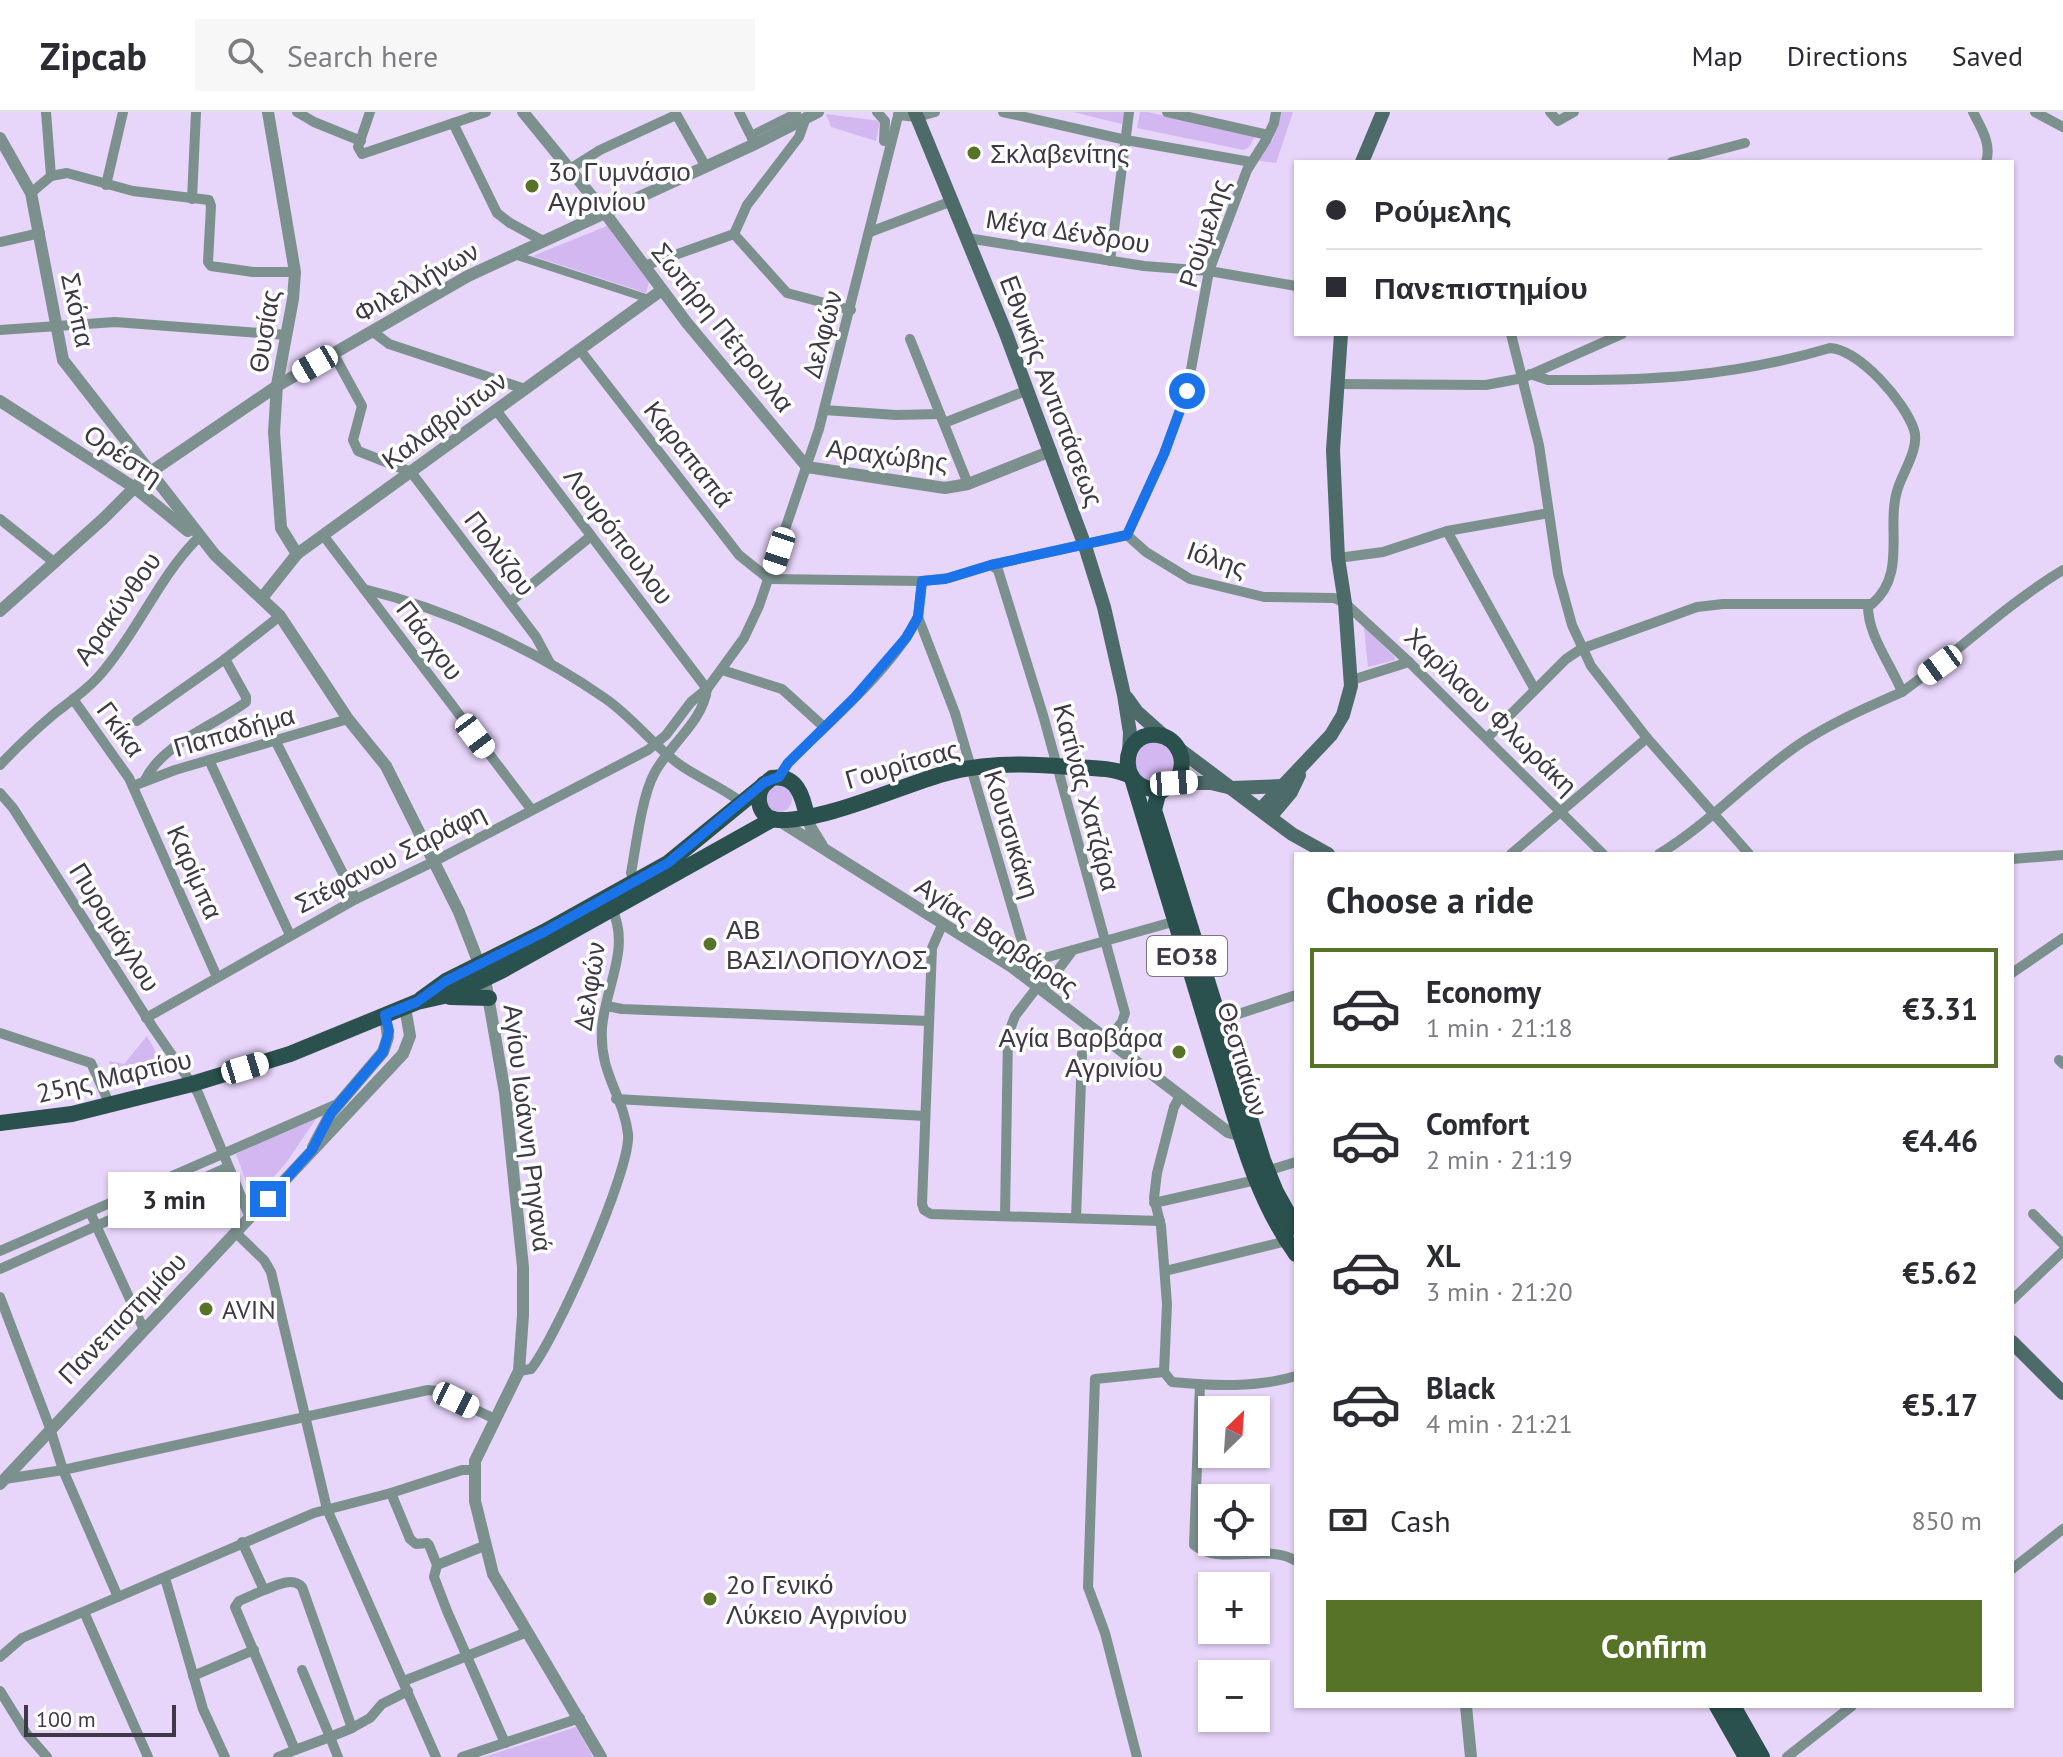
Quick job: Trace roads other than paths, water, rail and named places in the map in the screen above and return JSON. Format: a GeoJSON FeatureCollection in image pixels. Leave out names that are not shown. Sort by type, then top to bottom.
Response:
{"type":"FeatureCollection","features":[{"type":"Feature","properties":{"kind":"main road"},"geometry":{"type":"LineString","coordinates":[[1363,160],[1383,112]]}},
{"type":"Feature","properties":{"kind":"main road","name":"Εθνικής Αντιστάσεως"},"geometry":{"type":"LineString","coordinates":[[916,115],[1028,390],[1085,546],[1104,607],[1124,695],[1130,733],[1130,767]]}},
{"type":"Feature","properties":{"kind":"main road"},"geometry":{"type":"LineString","coordinates":[[1266,813],[1282,786],[1303,767],[1340,720],[1352,680],[1338,558],[1333,450],[1341,336]]}},
{"type":"Feature","properties":{"kind":"main road","name":"Εθνικής Αντιστάσεως"},"geometry":{"type":"LineString","coordinates":[[1124,695],[1137,712],[1165,737]]}},
{"type":"Feature","properties":{"kind":"main road"},"geometry":{"type":"LineString","coordinates":[[1282,786],[1232,788],[1201,782],[1147,789],[1130,767],[1140,739],[1165,737],[1179,749],[1232,788],[1266,813],[1311,846],[1324,852]]}},
{"type":"Feature","properties":{"kind":"main road","name":"ΕΟ38"},"geometry":{"type":"LineString","coordinates":[[1170,786],[1182,767],[1179,749]]}},
{"type":"Feature","properties":{"kind":"main road","name":"Γουρίτσας"},"geometry":{"type":"LineString","coordinates":[[779,819],[807,817],[969,768],[1055,765],[1108,770],[1130,767]]}},
{"type":"Feature","properties":{"kind":"main road","name":"Θεστιαίων"},"geometry":{"type":"LineString","coordinates":[[1130,767],[1176,921],[1275,1222],[1293,1241]]}},
{"type":"Feature","properties":{"kind":"main road"},"geometry":{"type":"LineString","coordinates":[[1266,813],[1291,792],[1303,767]]}},
{"type":"Feature","properties":{"kind":"main road"},"geometry":{"type":"LineString","coordinates":[[636,888],[772,780]]}},
{"type":"Feature","properties":{"kind":"main road"},"geometry":{"type":"LineString","coordinates":[[779,819],[761,810],[758,803],[760,788],[772,780],[793,782],[800,793],[807,817]]}},
{"type":"Feature","properties":{"kind":"main road","name":"Θεστιαίων"},"geometry":{"type":"LineString","coordinates":[[1170,786],[1158,794],[1154,810],[1220,1020],[1247,1132]]}},
{"type":"Feature","properties":{"kind":"main road"},"geometry":{"type":"LineString","coordinates":[[445,997],[482,972],[636,888],[754,828],[779,819],[798,808],[800,793]]}},
{"type":"Feature","properties":{"kind":"main road"},"geometry":{"type":"LineString","coordinates":[[741,802],[754,828]]}},
{"type":"Feature","properties":{"kind":"main road"},"geometry":{"type":"LineString","coordinates":[[411,1004],[446,981],[482,972]]}},
{"type":"Feature","properties":{"kind":"main road"},"geometry":{"type":"LineString","coordinates":[[411,1004],[445,997],[489,998]]}},
{"type":"Feature","properties":{"kind":"main road","name":"25ης Μαρτίου"},"geometry":{"type":"LineString","coordinates":[[0,1123],[110,1105],[192,1084],[290,1054],[411,1004]]}},
{"type":"Feature","properties":{"kind":"main road"},"geometry":{"type":"LineString","coordinates":[[2014,1344],[2063,1393]]}},
{"type":"Feature","properties":{"kind":"main road"},"geometry":{"type":"LineString","coordinates":[[1718,1708],[1746,1757]]}},
{"type":"Feature","properties":{"kind":"main road"},"geometry":{"type":"LineString","coordinates":[[1734,1708],[1762,1757]]}},
{"type":"Feature","properties":{"kind":"street"},"geometry":{"type":"LineString","coordinates":[[46,112],[51,176]]}},
{"type":"Feature","properties":{"kind":"street"},"geometry":{"type":"LineString","coordinates":[[106,185],[123,112]]}},
{"type":"Feature","properties":{"kind":"street"},"geometry":{"type":"LineString","coordinates":[[192,199],[196,112]]}},
{"type":"Feature","properties":{"kind":"street","name":"Θυσίας"},"geometry":{"type":"LineString","coordinates":[[268,112],[295,272],[277,385],[274,432],[280,520],[284,534],[297,554]]}},
{"type":"Feature","properties":{"kind":"street"},"geometry":{"type":"LineString","coordinates":[[297,112],[361,141]]}},
{"type":"Feature","properties":{"kind":"street"},"geometry":{"type":"LineString","coordinates":[[370,112],[359,150],[365,154],[486,112]]}},
{"type":"Feature","properties":{"kind":"street","name":"Σωτήρη Πέτρουλα"},"geometry":{"type":"LineString","coordinates":[[523,112],[706,347],[807,467]]}},
{"type":"Feature","properties":{"kind":"street"},"geometry":{"type":"LineString","coordinates":[[739,112],[753,139]]}},
{"type":"Feature","properties":{"kind":"street","name":"Φιλελλήνων"},"geometry":{"type":"LineString","coordinates":[[0,611],[149,473],[277,385],[468,276],[706,167],[753,139],[801,116],[818,112]]}},
{"type":"Feature","properties":{"kind":"street"},"geometry":{"type":"LineString","coordinates":[[877,112],[885,121],[886,132],[873,186],[877,197]]}},
{"type":"Feature","properties":{"kind":"street"},"geometry":{"type":"LineString","coordinates":[[898,113],[916,115],[935,112]]}},
{"type":"Feature","properties":{"kind":"street"},"geometry":{"type":"LineString","coordinates":[[1003,112],[1249,166]]}},
{"type":"Feature","properties":{"kind":"street"},"geometry":{"type":"LineString","coordinates":[[1110,261],[1129,112]]}},
{"type":"Feature","properties":{"kind":"street"},"geometry":{"type":"LineString","coordinates":[[1167,112],[1268,135]]}},
{"type":"Feature","properties":{"kind":"street","name":"Ρούμελης"},"geometry":{"type":"LineString","coordinates":[[1127,535],[1164,454],[1187,391],[1209,271],[1249,166],[1274,123],[1276,112]]}},
{"type":"Feature","properties":{"kind":"street"},"geometry":{"type":"LineString","coordinates":[[1550,112],[1558,121],[1574,112]]}},
{"type":"Feature","properties":{"kind":"street"},"geometry":{"type":"LineString","coordinates":[[1973,112],[1987,144],[1987,160]]}},
{"type":"Feature","properties":{"kind":"street"},"geometry":{"type":"LineString","coordinates":[[2035,112],[2063,127]]}},
{"type":"Feature","properties":{"kind":"street"},"geometry":{"type":"LineString","coordinates":[[570,169],[600,150],[676,113],[706,167]]}},
{"type":"Feature","properties":{"kind":"street","name":"Δελφών"},"geometry":{"type":"LineString","coordinates":[[658,744],[691,702],[707,689],[722,670],[748,630],[769,579],[824,410],[898,113]]}},
{"type":"Feature","properties":{"kind":"street"},"geometry":{"type":"LineString","coordinates":[[644,266],[734,234],[747,205],[799,137],[801,116]]}},
{"type":"Feature","properties":{"kind":"street"},"geometry":{"type":"LineString","coordinates":[[453,123],[497,213],[543,241]]}},
{"type":"Feature","properties":{"kind":"street","name":"Σκόπα"},"geometry":{"type":"LineString","coordinates":[[0,138],[31,193],[63,360],[149,473]]}},
{"type":"Feature","properties":{"kind":"street"},"geometry":{"type":"LineString","coordinates":[[1680,160],[1745,143]]}},
{"type":"Feature","properties":{"kind":"street"},"geometry":{"type":"LineString","coordinates":[[31,193],[51,176],[67,173],[106,185],[211,203],[208,262],[211,266],[253,272],[295,272]]}},
{"type":"Feature","properties":{"kind":"street"},"geometry":{"type":"LineString","coordinates":[[870,232],[952,201]]}},
{"type":"Feature","properties":{"kind":"street"},"geometry":{"type":"LineString","coordinates":[[0,242],[40,233]]}},
{"type":"Feature","properties":{"kind":"street"},"geometry":{"type":"LineString","coordinates":[[734,234],[787,293],[851,310]]}},
{"type":"Feature","properties":{"kind":"street","name":"Μέγα Δένδρου"},"geometry":{"type":"LineString","coordinates":[[967,238],[1294,286]]}},
{"type":"Feature","properties":{"kind":"street"},"geometry":{"type":"LineString","coordinates":[[514,255],[649,299]]}},
{"type":"Feature","properties":{"kind":"street","name":"Καλαβρύτων"},"geometry":{"type":"LineString","coordinates":[[262,598],[297,554],[662,290]]}},
{"type":"Feature","properties":{"kind":"street"},"geometry":{"type":"LineString","coordinates":[[0,330],[115,322],[287,335]]}},
{"type":"Feature","properties":{"kind":"street"},"geometry":{"type":"LineString","coordinates":[[372,331],[389,344],[525,389]]}},
{"type":"Feature","properties":{"kind":"street"},"geometry":{"type":"LineString","coordinates":[[1512,336],[1526,376],[1558,574],[1581,649],[1647,738],[1747,852]]}},
{"type":"Feature","properties":{"kind":"street"},"geometry":{"type":"LineString","coordinates":[[1337,384],[1486,385],[1526,376],[1617,336]]}},
{"type":"Feature","properties":{"kind":"street"},"geometry":{"type":"LineString","coordinates":[[910,339],[968,484]]}},
{"type":"Feature","properties":{"kind":"street"},"geometry":{"type":"LineString","coordinates":[[1487,738],[1560,663],[1581,649],[1697,607],[1780,603],[1872,604],[1880,596],[1894,562],[1895,499],[1915,435],[1910,422],[1885,385],[1853,355],[1830,348],[1749,369],[1674,378],[1548,380],[1526,376]]}},
{"type":"Feature","properties":{"kind":"street","name":"Καραπαπά"},"geometry":{"type":"LineString","coordinates":[[580,350],[739,555],[769,579]]}},
{"type":"Feature","properties":{"kind":"street"},"geometry":{"type":"LineString","coordinates":[[333,353],[362,406],[353,440],[358,451],[411,472]]}},
{"type":"Feature","properties":{"kind":"street"},"geometry":{"type":"LineString","coordinates":[[824,410],[942,419],[1028,390]]}},
{"type":"Feature","properties":{"kind":"street","name":"Ορέστη"},"geometry":{"type":"LineString","coordinates":[[0,401],[135,488],[215,555]]}},
{"type":"Feature","properties":{"kind":"street","name":"Λουρόπουλου"},"geometry":{"type":"LineString","coordinates":[[496,410],[707,689]]}},
{"type":"Feature","properties":{"kind":"street","name":"Αραχώβης"},"geometry":{"type":"LineString","coordinates":[[807,467],[945,488],[968,484],[1051,451]]}},
{"type":"Feature","properties":{"kind":"street","name":"Πολύζου"},"geometry":{"type":"LineString","coordinates":[[411,472],[536,637],[550,663]]}},
{"type":"Feature","properties":{"kind":"street","name":"Αγίου Ιωάννη Ρηγανά"},"geometry":{"type":"LineString","coordinates":[[149,473],[215,555],[280,616],[348,719],[391,774],[459,912],[482,972],[502,1067],[523,1267],[519,1371],[481,1445],[473,1470],[475,1501],[484,1546],[502,1593],[601,1757]]}},
{"type":"Feature","properties":{"kind":"street"},"geometry":{"type":"LineString","coordinates":[[1338,558],[1383,552],[1447,531],[1549,513]]}},
{"type":"Feature","properties":{"kind":"street"},"geometry":{"type":"LineString","coordinates":[[0,519],[55,563]]}},
{"type":"Feature","properties":{"kind":"street"},"geometry":{"type":"LineString","coordinates":[[1447,531],[1534,688]]}},
{"type":"Feature","properties":{"kind":"street","name":"Πάσχου"},"geometry":{"type":"LineString","coordinates":[[323,535],[531,809]]}},
{"type":"Feature","properties":{"kind":"street"},"geometry":{"type":"LineString","coordinates":[[769,579],[945,579],[991,565],[1127,535]]}},
{"type":"Feature","properties":{"kind":"street","name":"Ιόλης"},"geometry":{"type":"LineString","coordinates":[[1127,535],[1146,552],[1190,579],[1264,597],[1334,598],[1345,603]]}},
{"type":"Feature","properties":{"kind":"street"},"geometry":{"type":"LineString","coordinates":[[510,602],[591,536]]}},
{"type":"Feature","properties":{"kind":"street","name":"Αρακύνθου"},"geometry":{"type":"LineString","coordinates":[[0,765],[34,731],[104,671],[173,565],[198,538]]}},
{"type":"Feature","properties":{"kind":"street","name":"Κατίνας Χατζάρα"},"geometry":{"type":"LineString","coordinates":[[991,565],[998,570],[1043,715],[1125,1013],[1108,1040]]}},
{"type":"Feature","properties":{"kind":"street"},"geometry":{"type":"LineString","coordinates":[[1662,852],[1684,839],[1803,741],[1857,711],[1902,692],[1940,665],[1994,618],[2063,570]]}},
{"type":"Feature","properties":{"kind":"street","name":"Κουτσικάκη"},"geometry":{"type":"LineString","coordinates":[[922,581],[918,617],[955,713],[1028,962]]}},
{"type":"Feature","properties":{"kind":"street"},"geometry":{"type":"LineString","coordinates":[[364,589],[419,605],[550,663],[605,699],[680,765],[741,802]]}},
{"type":"Feature","properties":{"kind":"street","name":"Χαρίλαου Φλωράκη"},"geometry":{"type":"LineString","coordinates":[[1345,603],[1601,852]]}},
{"type":"Feature","properties":{"kind":"street"},"geometry":{"type":"LineString","coordinates":[[1868,604],[1870,627],[1902,692]]}},
{"type":"Feature","properties":{"kind":"street"},"geometry":{"type":"LineString","coordinates":[[137,721],[280,616]]}},
{"type":"Feature","properties":{"kind":"street"},"geometry":{"type":"LineString","coordinates":[[772,780],[884,664],[906,638],[918,617]]}},
{"type":"Feature","properties":{"kind":"street"},"geometry":{"type":"LineString","coordinates":[[145,781],[154,766],[171,751],[246,702],[225,659]]}},
{"type":"Feature","properties":{"kind":"street"},"geometry":{"type":"LineString","coordinates":[[1352,680],[1409,662]]}},
{"type":"Feature","properties":{"kind":"street"},"geometry":{"type":"LineString","coordinates":[[722,670],[782,689],[824,727]]}},
{"type":"Feature","properties":{"kind":"street","name":"Δελφών"},"geometry":{"type":"LineString","coordinates":[[636,888],[633,863],[650,782],[701,708],[707,689]]}},
{"type":"Feature","properties":{"kind":"street","name":"Γκίκα"},"geometry":{"type":"LineString","coordinates":[[73,699],[121,764],[133,786]]}},
{"type":"Feature","properties":{"kind":"street","name":"Παπαδήμα"},"geometry":{"type":"LineString","coordinates":[[133,786],[348,719]]}},
{"type":"Feature","properties":{"kind":"street"},"geometry":{"type":"LineString","coordinates":[[1513,852],[1647,738]]}},
{"type":"Feature","properties":{"kind":"street"},"geometry":{"type":"LineString","coordinates":[[276,742],[356,899]]}},
{"type":"Feature","properties":{"kind":"street","name":"Στέφανου Σαράφη"},"geometry":{"type":"LineString","coordinates":[[146,1018],[356,899],[658,744]]}},
{"type":"Feature","properties":{"kind":"street"},"geometry":{"type":"LineString","coordinates":[[637,756],[650,755],[655,759],[657,766],[654,772]]}},
{"type":"Feature","properties":{"kind":"street"},"geometry":{"type":"LineString","coordinates":[[209,760],[290,935]]}},
{"type":"Feature","properties":{"kind":"street","name":"Καρίμπα"},"geometry":{"type":"LineString","coordinates":[[133,786],[217,977]]}},
{"type":"Feature","properties":{"kind":"street","name":"Πυρομάγλου"},"geometry":{"type":"LineString","coordinates":[[0,793],[13,808],[146,1018],[192,1084],[250,1218]]}},
{"type":"Feature","properties":{"kind":"street","name":"Αγίας Βαρβάρας"},"geometry":{"type":"LineString","coordinates":[[807,817],[818,842],[830,855]]}},
{"type":"Feature","properties":{"kind":"street","name":"Αγίας Βαρβάρας"},"geometry":{"type":"LineString","coordinates":[[779,819],[830,855],[1012,967],[1228,1132],[1247,1132]]}},
{"type":"Feature","properties":{"kind":"street"},"geometry":{"type":"LineString","coordinates":[[2014,859],[2063,855]]}},
{"type":"Feature","properties":{"kind":"street","name":"Δελφών"},"geometry":{"type":"LineString","coordinates":[[519,1371],[531,1369],[550,1341],[593,1249],[616,1188],[628,1139],[602,1054],[602,1031],[620,937],[619,923],[609,904]]}},
{"type":"Feature","properties":{"kind":"street"},"geometry":{"type":"LineString","coordinates":[[1012,967],[1176,921]]}},
{"type":"Feature","properties":{"kind":"street"},"geometry":{"type":"LineString","coordinates":[[943,923],[932,948],[924,1210],[931,1214],[1160,1221]]}},
{"type":"Feature","properties":{"kind":"street"},"geometry":{"type":"LineString","coordinates":[[2014,972],[2063,938]]}},
{"type":"Feature","properties":{"kind":"street"},"geometry":{"type":"LineString","coordinates":[[1005,1216],[1008,1035],[1015,1016],[1073,950]]}},
{"type":"Feature","properties":{"kind":"street"},"geometry":{"type":"LineString","coordinates":[[1220,1020],[1294,996]]}},
{"type":"Feature","properties":{"kind":"street","name":"Πανεπιστημίου"},"geometry":{"type":"LineString","coordinates":[[2,1481],[403,1054],[410,1036],[411,1004]]}},
{"type":"Feature","properties":{"kind":"street"},"geometry":{"type":"LineString","coordinates":[[607,1006],[929,1021]]}},
{"type":"Feature","properties":{"kind":"street","name":"Πανεπιστημίου"},"geometry":{"type":"LineString","coordinates":[[312,1150],[323,1125],[383,1052],[389,1031],[385,1015]]}},
{"type":"Feature","properties":{"kind":"street"},"geometry":{"type":"LineString","coordinates":[[1076,1218],[1082,1054],[1085,1042],[1094,1029]]}},
{"type":"Feature","properties":{"kind":"street"},"geometry":{"type":"LineString","coordinates":[[0,1033],[91,1063],[110,1105]]}},
{"type":"Feature","properties":{"kind":"street"},"geometry":{"type":"LineString","coordinates":[[1180,1096],[1174,1107],[1157,1173],[1154,1203],[1160,1221],[1167,1304],[1164,1372],[1172,1382],[1200,1384],[1277,1382],[1294,1377]]}},
{"type":"Feature","properties":{"kind":"street"},"geometry":{"type":"LineString","coordinates":[[616,1099],[925,1116]]}},
{"type":"Feature","properties":{"kind":"street"},"geometry":{"type":"LineString","coordinates":[[0,1251],[339,1103]]}},
{"type":"Feature","properties":{"kind":"street"},"geometry":{"type":"LineString","coordinates":[[1154,1203],[1262,1175],[1294,1163]]}},
{"type":"Feature","properties":{"kind":"street"},"geometry":{"type":"LineString","coordinates":[[0,1269],[228,1167]]}},
{"type":"Feature","properties":{"kind":"street"},"geometry":{"type":"LineString","coordinates":[[90,1212],[144,1330]]}},
{"type":"Feature","properties":{"kind":"street"},"geometry":{"type":"LineString","coordinates":[[2033,1214],[2063,1244]]}},
{"type":"Feature","properties":{"kind":"street"},"geometry":{"type":"LineString","coordinates":[[236,1233],[264,1260],[271,1272],[327,1509],[436,1757]]}},
{"type":"Feature","properties":{"kind":"street"},"geometry":{"type":"LineString","coordinates":[[1165,1271],[1293,1241]]}},
{"type":"Feature","properties":{"kind":"street"},"geometry":{"type":"LineString","coordinates":[[2014,1293],[2063,1251]]}},
{"type":"Feature","properties":{"kind":"street"},"geometry":{"type":"LineString","coordinates":[[0,1297],[63,1470],[118,1597]]}},
{"type":"Feature","properties":{"kind":"street"},"geometry":{"type":"LineString","coordinates":[[1137,1757],[1105,1633],[1088,1587],[1095,1379],[1164,1372]]}},
{"type":"Feature","properties":{"kind":"street"},"geometry":{"type":"LineString","coordinates":[[1200,1384],[1194,1545],[1201,1550],[1279,1554],[1294,1560]]}},
{"type":"Feature","properties":{"kind":"street"},"geometry":{"type":"LineString","coordinates":[[2,1481],[428,1390],[495,1419]]}},
{"type":"Feature","properties":{"kind":"street"},"geometry":{"type":"LineString","coordinates":[[0,1657],[22,1638],[242,1542],[327,1509],[462,1470],[473,1470]]}},
{"type":"Feature","properties":{"kind":"street"},"geometry":{"type":"LineString","coordinates":[[391,1493],[410,1539],[418,1545],[428,1544],[437,1565],[434,1577],[505,1743]]}},
{"type":"Feature","properties":{"kind":"street"},"geometry":{"type":"LineString","coordinates":[[2014,1567],[2063,1529]]}},
{"type":"Feature","properties":{"kind":"street"},"geometry":{"type":"LineString","coordinates":[[242,1542],[264,1590]]}},
{"type":"Feature","properties":{"kind":"street"},"geometry":{"type":"LineString","coordinates":[[437,1565],[484,1546]]}},
{"type":"Feature","properties":{"kind":"street"},"geometry":{"type":"LineString","coordinates":[[165,1578],[203,1709],[225,1757]]}},
{"type":"Feature","properties":{"kind":"street"},"geometry":{"type":"LineString","coordinates":[[295,1750],[235,1607],[239,1601],[264,1590],[290,1581],[302,1587],[352,1728]]}},
{"type":"Feature","properties":{"kind":"street"},"geometry":{"type":"LineString","coordinates":[[84,1612],[148,1757]]}},
{"type":"Feature","properties":{"kind":"street"},"geometry":{"type":"LineString","coordinates":[[278,1757],[352,1728],[370,1718],[382,1704],[406,1686],[467,1656],[527,1632]]}},
{"type":"Feature","properties":{"kind":"street"},"geometry":{"type":"LineString","coordinates":[[193,1676],[254,1650]]}},
{"type":"Feature","properties":{"kind":"street"},"geometry":{"type":"LineString","coordinates":[[302,1670],[338,1757]]}},
{"type":"Feature","properties":{"kind":"street"},"geometry":{"type":"LineString","coordinates":[[0,1691],[26,1733],[47,1757]]}},
{"type":"Feature","properties":{"kind":"street"},"geometry":{"type":"LineString","coordinates":[[1466,1708],[1471,1757]]}},
{"type":"Feature","properties":{"kind":"street"},"geometry":{"type":"LineString","coordinates":[[1787,1757],[1849,1708]]}},
{"type":"Feature","properties":{"kind":"street"},"geometry":{"type":"LineString","coordinates":[[462,1757],[580,1718]]}},
{"type":"Feature","properties":{"kind":"place","name":"Σκλαβενίτης"},"geometry":{"type":"Point","coordinates":[974,153]}},
{"type":"Feature","properties":{"kind":"place","name":"3ο Γυμνάσιο Αγρινίου"},"geometry":{"type":"Point","coordinates":[532,186]}},
{"type":"Feature","properties":{"kind":"place","name":"ΑΒ ΒΑΣΙΛΟΠΟΥΛΟΣ"},"geometry":{"type":"Point","coordinates":[710,944]}},
{"type":"Feature","properties":{"kind":"place","name":"Αγία Βαρβάρα Αγρινίου"},"geometry":{"type":"Point","coordinates":[1179,1052]}},
{"type":"Feature","properties":{"kind":"place","name":"AVIN"},"geometry":{"type":"Point","coordinates":[206,1309]}},
{"type":"Feature","properties":{"kind":"place","name":"2ο Γενικό Λύκειο Αγρινίου"},"geometry":{"type":"Point","coordinates":[710,1599]}}]}
